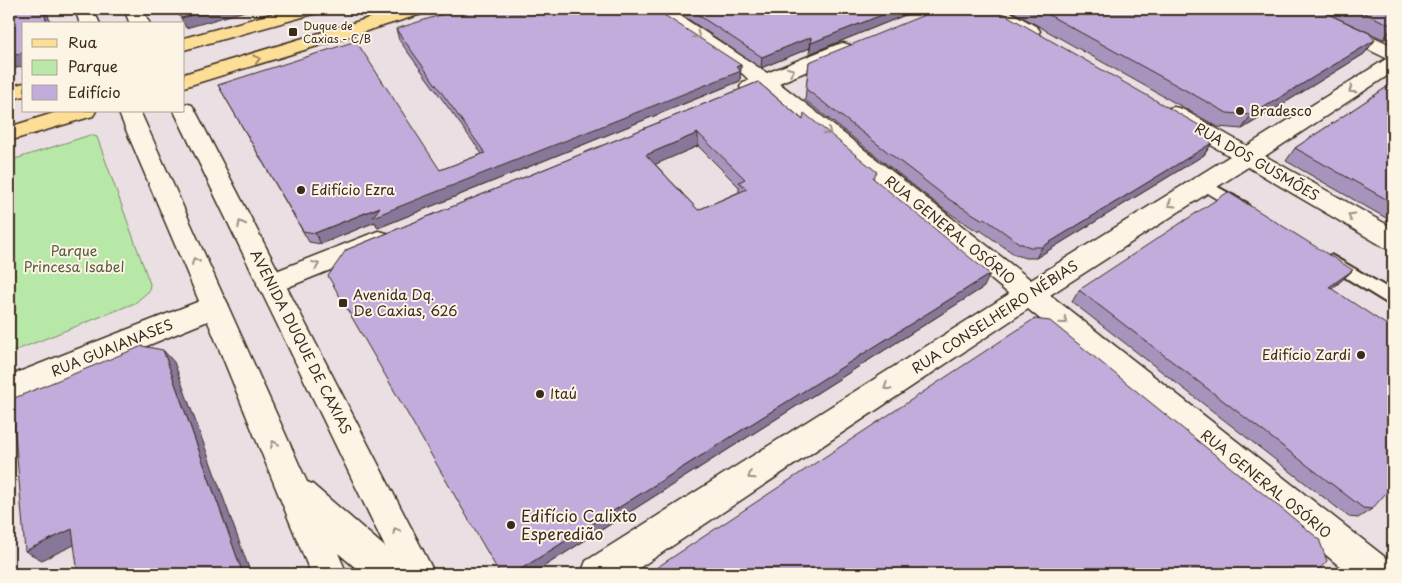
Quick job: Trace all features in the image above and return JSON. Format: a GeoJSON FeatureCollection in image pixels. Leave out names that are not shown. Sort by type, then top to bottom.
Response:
{"type":"FeatureCollection","features":[{"type":"Feature","properties":{"kind":"main road"},"geometry":{"type":"LineString","coordinates":[[185,44],[310,9]]}},
{"type":"Feature","properties":{"kind":"main road"},"geometry":{"type":"LineString","coordinates":[[185,82],[418,9]]}},
{"type":"Feature","properties":{"kind":"main road"},"geometry":{"type":"LineString","coordinates":[[9,94],[22,90]]}},
{"type":"Feature","properties":{"kind":"main road"},"geometry":{"type":"LineString","coordinates":[[9,134],[82,112]]}},
{"type":"Feature","properties":{"kind":"street"},"geometry":{"type":"LineString","coordinates":[[84,9],[89,22]]}},
{"type":"Feature","properties":{"kind":"street"},"geometry":{"type":"LineString","coordinates":[[133,9],[139,22]]}},
{"type":"Feature","properties":{"kind":"street","name":"RUA GENERAL OSÓRIO"},"geometry":{"type":"LineString","coordinates":[[656,9],[750,70],[1377,574]]}},
{"type":"Feature","properties":{"kind":"street"},"geometry":{"type":"LineString","coordinates":[[991,9],[1048,42]]}},
{"type":"Feature","properties":{"kind":"street"},"geometry":{"type":"LineString","coordinates":[[1299,9],[1393,54]]}},
{"type":"Feature","properties":{"kind":"street"},"geometry":{"type":"LineString","coordinates":[[728,97],[858,43]]}},
{"type":"Feature","properties":{"kind":"street","name":"RUA CONSELHEIRO NÉBIAS"},"geometry":{"type":"LineString","coordinates":[[599,574],[1030,294],[1393,63]]}},
{"type":"Feature","properties":{"kind":"street","name":"RUA DOS GUSMÕES"},"geometry":{"type":"LineString","coordinates":[[1157,104],[1393,240]]}},
{"type":"Feature","properties":{"kind":"street"},"geometry":{"type":"LineString","coordinates":[[129,112],[329,574]]}},
{"type":"Feature","properties":{"kind":"street","name":"AVENIDA DUQUE DE CAXIAS"},"geometry":{"type":"LineString","coordinates":[[185,112],[418,574]]}},
{"type":"Feature","properties":{"kind":"street"},"geometry":{"type":"LineString","coordinates":[[271,284],[399,232]]}},
{"type":"Feature","properties":{"kind":"street","name":"RUA GUAIANASES"},"geometry":{"type":"LineString","coordinates":[[9,390],[214,306]]}},
{"type":"Feature","properties":{"kind":"street"},"geometry":{"type":"LineString","coordinates":[[293,488],[359,549],[392,574]]}},
{"type":"Feature","properties":{"kind":"lane"},"geometry":{"type":"LineString","coordinates":[[1203,184],[1253,214]]}},
{"type":"Feature","properties":{"kind":"lane"},"geometry":{"type":"LineString","coordinates":[[1319,254],[1393,299]]}},
{"type":"Feature","properties":{"kind":"green space","name":"Parque Princesa Isabel"},"geometry":{"type":"Polygon","coordinates":[[[90,135],[97,137],[150,284],[149,291],[135,303],[9,353],[9,161],[90,135]]]}},
{"type":"Feature","properties":{"kind":"building"},"geometry":{"type":"Polygon","coordinates":[[[9,9],[42,9],[47,22],[22,22],[22,53],[9,57],[9,9]]]}},
{"type":"Feature","properties":{"kind":"building"},"geometry":{"type":"Polygon","coordinates":[[[175,9],[215,9],[181,18],[175,9]]]}},
{"type":"Feature","properties":{"kind":"building"},"geometry":{"type":"Polygon","coordinates":[[[459,9],[655,9],[741,65],[736,67],[741,71],[373,217],[380,207],[315,233],[303,231],[218,85],[356,41],[440,170],[485,153],[396,29],[459,9]]]}},
{"type":"Feature","properties":{"kind":"building"},"geometry":{"type":"Polygon","coordinates":[[[689,9],[897,9],[811,43],[811,37],[762,57],[689,9]]]}},
{"type":"Feature","properties":{"kind":"building"},"geometry":{"type":"Polygon","coordinates":[[[939,9],[988,9],[997,14],[999,11],[1204,128],[1212,143],[1042,247],[1030,247],[1019,243],[984,218],[983,220],[950,200],[806,89],[809,62],[939,9]]]}},
{"type":"Feature","properties":{"kind":"building"},"geometry":{"type":"Polygon","coordinates":[[[1038,9],[1317,9],[1369,33],[1375,40],[1251,115],[1227,113],[1038,9]]]}},
{"type":"Feature","properties":{"kind":"building"},"geometry":{"type":"Polygon","coordinates":[[[1355,9],[1393,9],[1393,26],[1355,9]]]}},
{"type":"Feature","properties":{"kind":"building"},"geometry":{"type":"Polygon","coordinates":[[[758,82],[803,120],[804,113],[877,172],[873,178],[990,274],[513,574],[500,574],[328,276],[346,250],[758,82]],[[698,133],[646,155],[698,210],[747,189],[739,182],[745,179],[698,133]]]}},
{"type":"Feature","properties":{"kind":"building"},"geometry":{"type":"Polygon","coordinates":[[[1393,83],[1393,203],[1295,148],[1393,83]]]}},
{"type":"Feature","properties":{"kind":"building"},"geometry":{"type":"Polygon","coordinates":[[[1228,192],[1353,270],[1329,287],[1393,329],[1393,485],[1372,509],[1363,508],[1079,290],[1228,192]]]}},
{"type":"Feature","properties":{"kind":"building"},"geometry":{"type":"Polygon","coordinates":[[[1034,319],[1050,321],[1319,539],[1327,561],[1315,574],[647,574],[1034,319]]]}},
{"type":"Feature","properties":{"kind":"building"},"geometry":{"type":"Polygon","coordinates":[[[142,346],[163,350],[243,574],[78,574],[72,529],[25,551],[12,399],[142,346]]]}},
{"type":"Feature","properties":{"kind":"place","name":"Duque de Caxias - C/B"},"geometry":{"type":"Point","coordinates":[293,32]}},
{"type":"Feature","properties":{"kind":"place","name":"Bradesco"},"geometry":{"type":"Point","coordinates":[1240,111]}},
{"type":"Feature","properties":{"kind":"place","name":"Edifício Ezra"},"geometry":{"type":"Point","coordinates":[301,190]}},
{"type":"Feature","properties":{"kind":"place","name":"Avenida Dq. De Caxias, 626"},"geometry":{"type":"Point","coordinates":[343,303]}},
{"type":"Feature","properties":{"kind":"place","name":"Edifício Zardi"},"geometry":{"type":"Point","coordinates":[1361,355]}},
{"type":"Feature","properties":{"kind":"place","name":"Itaú"},"geometry":{"type":"Point","coordinates":[540,394]}},
{"type":"Feature","properties":{"kind":"place","name":"Edifício Calixto Esperedião"},"geometry":{"type":"Point","coordinates":[511,525]}}]}
